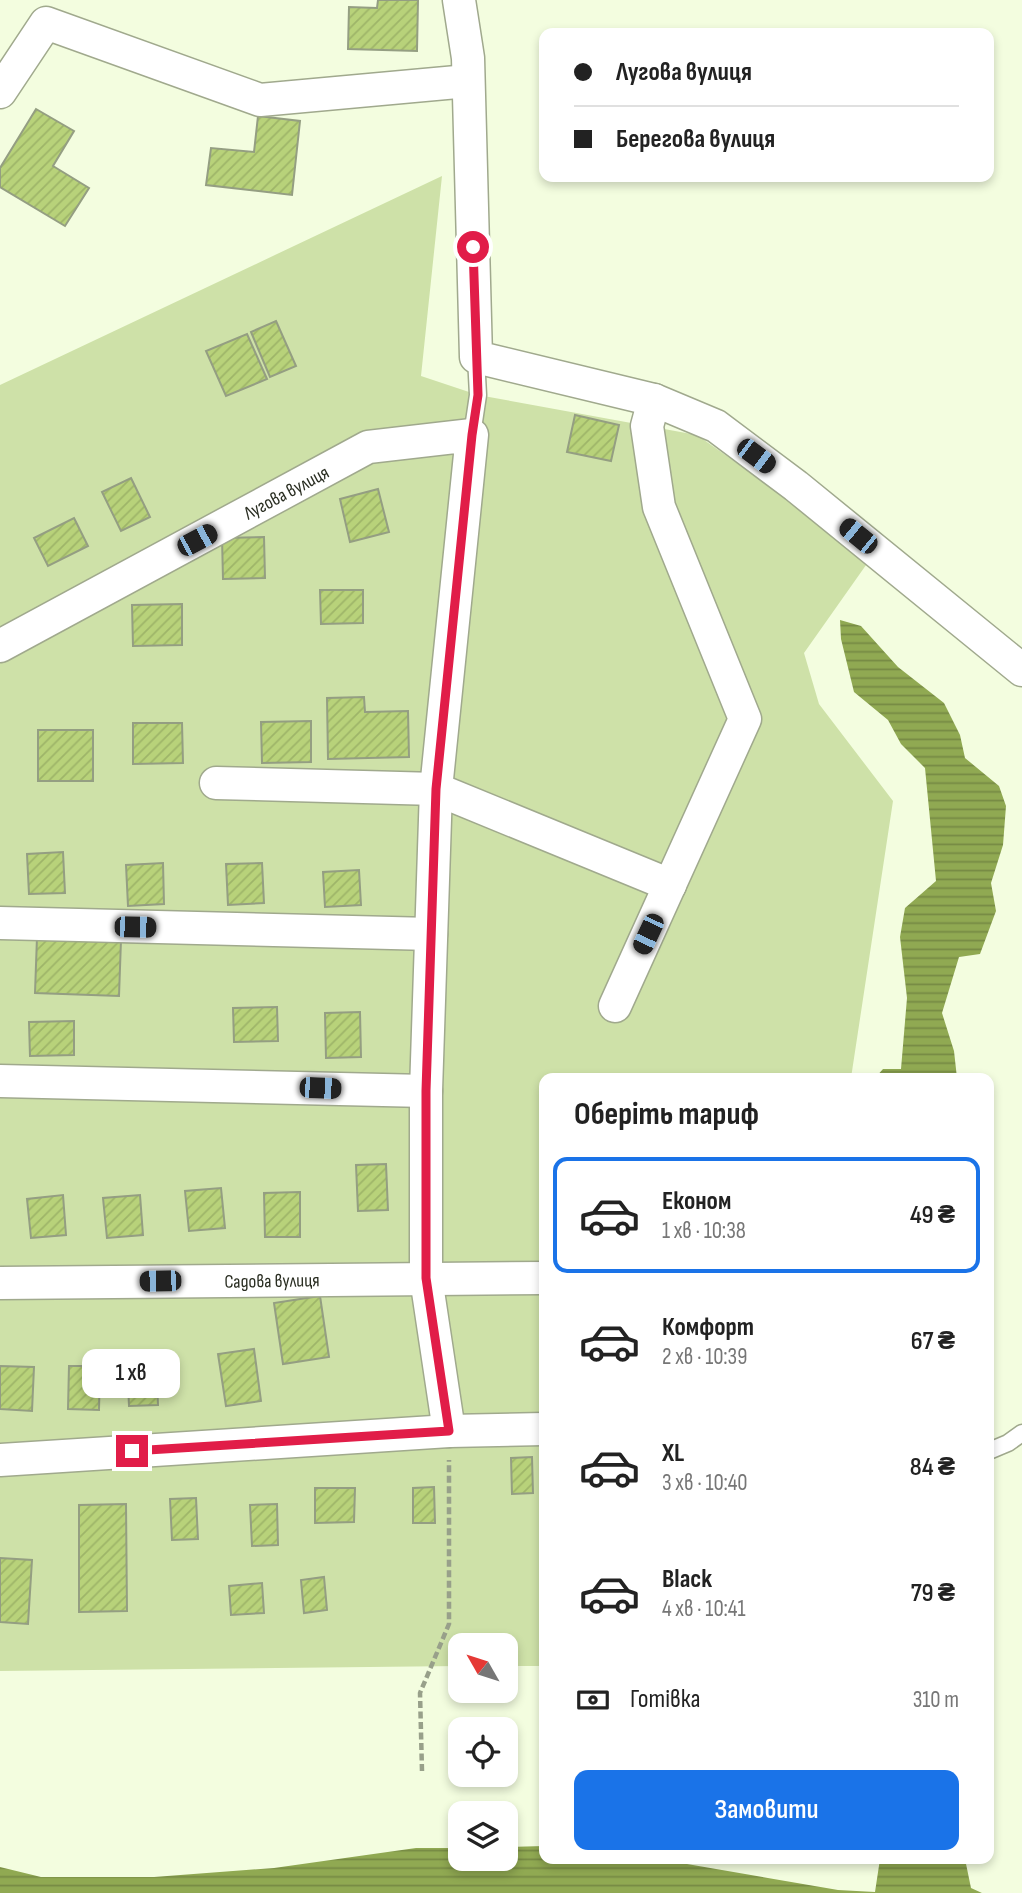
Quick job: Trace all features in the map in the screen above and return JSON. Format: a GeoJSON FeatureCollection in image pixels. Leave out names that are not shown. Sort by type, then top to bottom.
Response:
{"type":"FeatureCollection","features":[{"type":"Feature","properties":{"kind":"street"},"geometry":{"type":"LineString","coordinates":[[458,0],[468,58],[476,357],[654,400],[716,426],[796,486],[1022,670]]}},
{"type":"Feature","properties":{"kind":"street"},"geometry":{"type":"LineString","coordinates":[[0,92],[53,12],[260,100],[468,81]]}},
{"type":"Feature","properties":{"kind":"street"},"geometry":{"type":"LineString","coordinates":[[615,1006],[745,719],[659,507],[647,426],[654,400]]}},
{"type":"Feature","properties":{"kind":"street"},"geometry":{"type":"LineString","coordinates":[[449,1431],[426,1278],[426,1091],[436,789],[472,435]]}},
{"type":"Feature","properties":{"kind":"street","name":"Лугова вулиця"},"geometry":{"type":"LineString","coordinates":[[0,646],[369,447],[472,435]]}},
{"type":"Feature","properties":{"kind":"street"},"geometry":{"type":"LineString","coordinates":[[216,783],[436,789],[670,885]]}},
{"type":"Feature","properties":{"kind":"street"},"geometry":{"type":"LineString","coordinates":[[0,923],[431,934]]}},
{"type":"Feature","properties":{"kind":"street"},"geometry":{"type":"LineString","coordinates":[[0,1081],[426,1091]]}},
{"type":"Feature","properties":{"kind":"street","name":"Садова вулиця"},"geometry":{"type":"LineString","coordinates":[[0,1283],[539,1278]]}},
{"type":"Feature","properties":{"kind":"street"},"geometry":{"type":"LineString","coordinates":[[0,1460],[449,1431],[539,1429]]}},
{"type":"Feature","properties":{"kind":"lane"},"geometry":{"type":"LineString","coordinates":[[472,435],[478,395],[476,357]]}},
{"type":"Feature","properties":{"kind":"lane"},"geometry":{"type":"LineString","coordinates":[[994,1449],[1022,1433]]}},
{"type":"Feature","properties":{"kind":"path"},"geometry":{"type":"LineString","coordinates":[[422,1771],[420,1693],[449,1624],[449,1431]]}},
{"type":"Feature","properties":{"kind":"shaded area"},"geometry":{"type":"Polygon","coordinates":[[[442,176],[421,376],[478,395],[697,435],[871,558],[804,653],[819,704],[893,801],[852,1073],[539,1073],[539,1666],[518,1666],[518,1633],[448,1633],[448,1666],[0,1671],[0,385],[442,176]]]}},
{"type":"Feature","properties":{"kind":"shaded area"},"geometry":{"type":"Polygon","coordinates":[[[840,620],[861,626],[898,667],[944,703],[960,735],[965,758],[999,786],[1006,806],[1003,845],[991,883],[996,911],[980,954],[959,957],[942,1013],[954,1051],[956,1073],[879,1073],[883,1069],[901,1069],[907,998],[900,937],[905,908],[936,881],[925,768],[901,744],[888,720],[854,692],[841,639],[840,620]]]}},
{"type":"Feature","properties":{"kind":"shaded area"},"geometry":{"type":"Polygon","coordinates":[[[539,1846],[539,1864],[687,1864],[838,1890],[875,1892],[879,1864],[966,1864],[971,1888],[982,1893],[0,1893],[0,1867],[41,1877],[154,1877],[274,1868],[416,1848],[448,1848],[448,1871],[518,1871],[518,1847],[539,1846]]]}},
{"type":"Feature","properties":{"kind":"building"},"geometry":{"type":"Polygon","coordinates":[[[378,0],[418,0],[417,51],[348,49],[349,7],[377,8],[378,0]]]}},
{"type":"Feature","properties":{"kind":"building"},"geometry":{"type":"Polygon","coordinates":[[[36,109],[74,131],[53,166],[89,188],[65,226],[0,187],[0,168],[36,109]]]}},
{"type":"Feature","properties":{"kind":"building"},"geometry":{"type":"Polygon","coordinates":[[[258,116],[300,121],[292,195],[206,185],[211,148],[254,152],[258,116]]]}},
{"type":"Feature","properties":{"kind":"building"},"geometry":{"type":"Polygon","coordinates":[[[276,321],[296,366],[270,377],[251,332],[276,321]]]}},
{"type":"Feature","properties":{"kind":"building"},"geometry":{"type":"Polygon","coordinates":[[[247,334],[267,379],[226,396],[206,351],[247,334]]]}},
{"type":"Feature","properties":{"kind":"building"},"geometry":{"type":"Polygon","coordinates":[[[575,415],[619,425],[611,461],[567,452],[575,415]]]}},
{"type":"Feature","properties":{"kind":"building"},"geometry":{"type":"Polygon","coordinates":[[[131,478],[150,517],[121,531],[102,492],[131,478]]]}},
{"type":"Feature","properties":{"kind":"building"},"geometry":{"type":"Polygon","coordinates":[[[378,489],[389,532],[350,542],[340,499],[378,489]]]}},
{"type":"Feature","properties":{"kind":"building"},"geometry":{"type":"Polygon","coordinates":[[[74,518],[88,546],[48,566],[34,538],[74,518]]]}},
{"type":"Feature","properties":{"kind":"building"},"geometry":{"type":"Polygon","coordinates":[[[264,537],[265,578],[223,579],[222,538],[264,537]]]}},
{"type":"Feature","properties":{"kind":"building"},"geometry":{"type":"Polygon","coordinates":[[[320,590],[363,590],[363,623],[321,624],[320,590]]]}},
{"type":"Feature","properties":{"kind":"building"},"geometry":{"type":"Polygon","coordinates":[[[182,604],[182,645],[133,646],[132,605],[182,604]]]}},
{"type":"Feature","properties":{"kind":"building"},"geometry":{"type":"Polygon","coordinates":[[[364,697],[365,712],[408,711],[409,757],[328,759],[327,698],[364,697]]]}},
{"type":"Feature","properties":{"kind":"building"},"geometry":{"type":"Polygon","coordinates":[[[311,721],[311,762],[262,763],[261,722],[311,721]]]}},
{"type":"Feature","properties":{"kind":"building"},"geometry":{"type":"Polygon","coordinates":[[[133,723],[182,723],[183,763],[133,764],[133,723]]]}},
{"type":"Feature","properties":{"kind":"building"},"geometry":{"type":"Polygon","coordinates":[[[38,730],[93,730],[93,781],[38,781],[38,730]]]}},
{"type":"Feature","properties":{"kind":"building"},"geometry":{"type":"Polygon","coordinates":[[[63,852],[65,893],[29,894],[27,854],[63,852]]]}},
{"type":"Feature","properties":{"kind":"building"},"geometry":{"type":"Polygon","coordinates":[[[163,863],[164,904],[128,906],[126,865],[163,863]]]}},
{"type":"Feature","properties":{"kind":"building"},"geometry":{"type":"Polygon","coordinates":[[[262,863],[264,903],[228,905],[226,864],[262,863]]]}},
{"type":"Feature","properties":{"kind":"building"},"geometry":{"type":"Polygon","coordinates":[[[359,870],[361,905],[325,907],[323,872],[359,870]]]}},
{"type":"Feature","properties":{"kind":"building"},"geometry":{"type":"Polygon","coordinates":[[[37,937],[121,940],[119,996],[35,993],[37,937]]]}},
{"type":"Feature","properties":{"kind":"building"},"geometry":{"type":"Polygon","coordinates":[[[277,1007],[278,1041],[234,1042],[233,1008],[277,1007]]]}},
{"type":"Feature","properties":{"kind":"building"},"geometry":{"type":"Polygon","coordinates":[[[360,1012],[361,1057],[326,1058],[325,1013],[360,1012]]]}},
{"type":"Feature","properties":{"kind":"building"},"geometry":{"type":"Polygon","coordinates":[[[74,1021],[74,1055],[30,1056],[29,1022],[74,1021]]]}},
{"type":"Feature","properties":{"kind":"building"},"geometry":{"type":"Polygon","coordinates":[[[386,1164],[388,1210],[358,1211],[356,1165],[386,1164]]]}},
{"type":"Feature","properties":{"kind":"building"},"geometry":{"type":"Polygon","coordinates":[[[221,1188],[225,1228],[189,1231],[185,1191],[221,1188]]]}},
{"type":"Feature","properties":{"kind":"building"},"geometry":{"type":"Polygon","coordinates":[[[300,1192],[300,1237],[265,1237],[264,1193],[300,1192]]]}},
{"type":"Feature","properties":{"kind":"building"},"geometry":{"type":"Polygon","coordinates":[[[63,1195],[66,1235],[31,1238],[27,1199],[63,1195]]]}},
{"type":"Feature","properties":{"kind":"building"},"geometry":{"type":"Polygon","coordinates":[[[140,1195],[143,1235],[107,1238],[103,1198],[140,1195]]]}},
{"type":"Feature","properties":{"kind":"building"},"geometry":{"type":"Polygon","coordinates":[[[320,1296],[329,1357],[283,1364],[274,1303],[320,1296]]]}},
{"type":"Feature","properties":{"kind":"building"},"geometry":{"type":"Polygon","coordinates":[[[254,1349],[261,1401],[226,1406],[218,1354],[254,1349]]]}},
{"type":"Feature","properties":{"kind":"building"},"geometry":{"type":"Polygon","coordinates":[[[156,1358],[158,1405],[129,1406],[127,1360],[156,1358]]]}},
{"type":"Feature","properties":{"kind":"building"},"geometry":{"type":"Polygon","coordinates":[[[0,1366],[34,1367],[32,1411],[0,1409],[0,1366]]]}},
{"type":"Feature","properties":{"kind":"building"},"geometry":{"type":"Polygon","coordinates":[[[69,1366],[100,1366],[99,1410],[68,1409],[69,1366]]]}},
{"type":"Feature","properties":{"kind":"building"},"geometry":{"type":"Polygon","coordinates":[[[532,1457],[533,1493],[512,1494],[511,1458],[532,1457]]]}},
{"type":"Feature","properties":{"kind":"building"},"geometry":{"type":"Polygon","coordinates":[[[434,1487],[435,1523],[413,1523],[413,1488],[434,1487]]]}},
{"type":"Feature","properties":{"kind":"building"},"geometry":{"type":"Polygon","coordinates":[[[315,1488],[355,1488],[354,1522],[315,1523],[315,1488]]]}},
{"type":"Feature","properties":{"kind":"building"},"geometry":{"type":"Polygon","coordinates":[[[196,1498],[198,1539],[172,1540],[170,1499],[196,1498]]]}},
{"type":"Feature","properties":{"kind":"building"},"geometry":{"type":"Polygon","coordinates":[[[126,1504],[127,1611],[79,1612],[79,1505],[126,1504]]]}},
{"type":"Feature","properties":{"kind":"building"},"geometry":{"type":"Polygon","coordinates":[[[277,1504],[278,1545],[252,1546],[250,1505],[277,1504]]]}},
{"type":"Feature","properties":{"kind":"building"},"geometry":{"type":"Polygon","coordinates":[[[0,1558],[32,1560],[28,1624],[0,1622],[0,1558]]]}},
{"type":"Feature","properties":{"kind":"building"},"geometry":{"type":"Polygon","coordinates":[[[324,1577],[327,1610],[304,1613],[301,1580],[324,1577]]]}},
{"type":"Feature","properties":{"kind":"building"},"geometry":{"type":"Polygon","coordinates":[[[262,1583],[264,1613],[231,1615],[229,1586],[262,1583]]]}},
{"type":"Feature","properties":{"kind":"route"},"geometry":{"type":"LineString","coordinates":[[132,1451],[449,1431],[426,1278],[426,1091],[436,789],[478,395],[473,247]]}}]}
